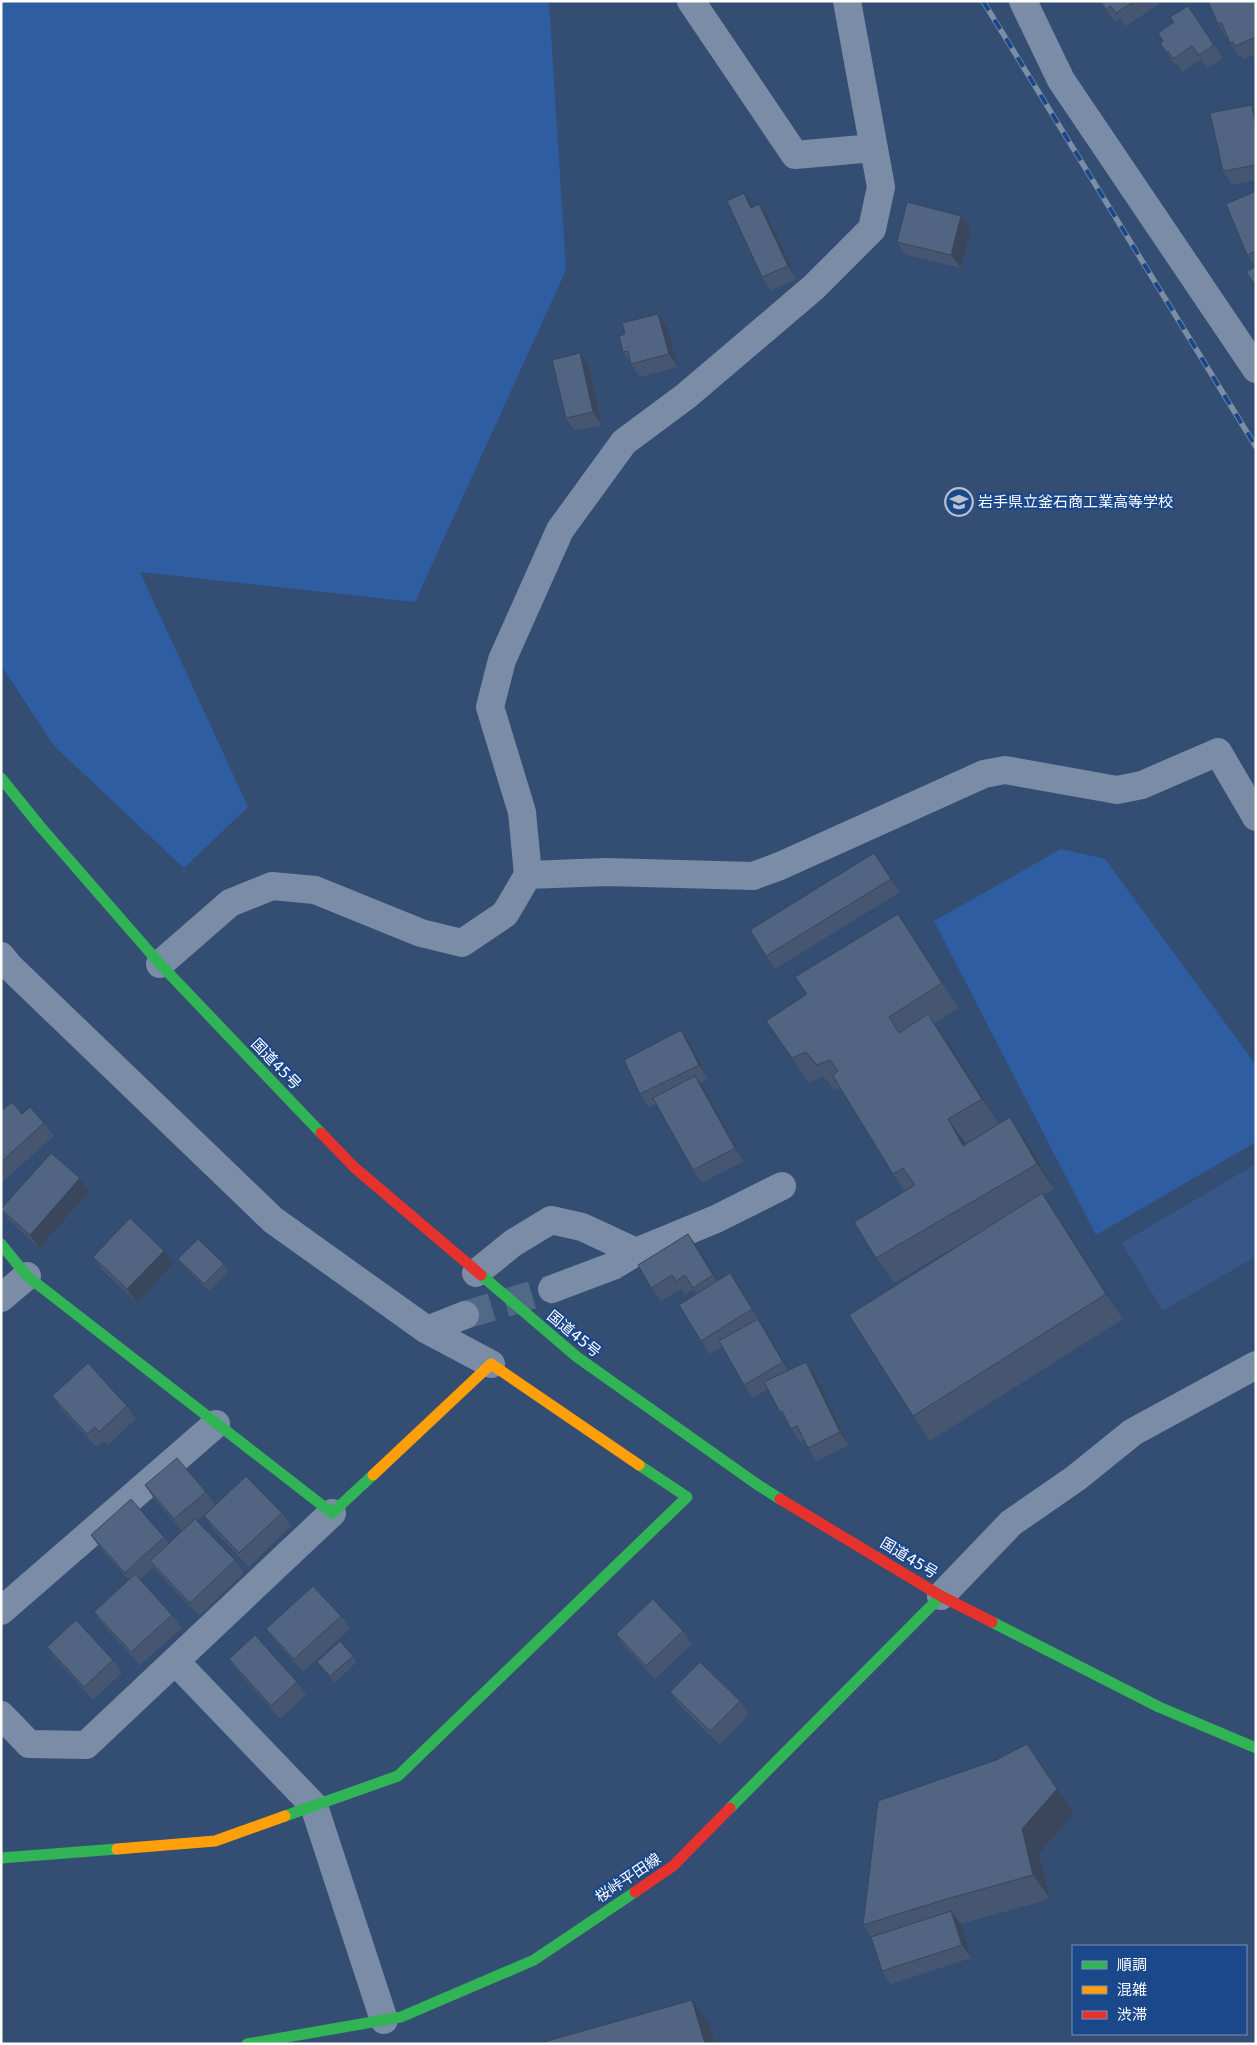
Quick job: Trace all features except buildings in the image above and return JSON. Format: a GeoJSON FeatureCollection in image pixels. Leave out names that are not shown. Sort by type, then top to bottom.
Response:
{"type":"FeatureCollection","features":[{"type":"Feature","properties":{"kind":"main road","name":"国道45号"},"geometry":{"type":"LineString","coordinates":[[1,778],[39,825],[160,964],[355,1168],[476,1273],[577,1357],[758,1484],[941,1596],[1159,1707],[1256,1748]]}},
{"type":"Feature","properties":{"kind":"main road"},"geometry":{"type":"LineString","coordinates":[[1,1244],[28,1276],[332,1513],[492,1364],[687,1497],[398,1776],[215,1841],[1,1858]]}},
{"type":"Feature","properties":{"kind":"main road","name":"桜峠平田線"},"geometry":{"type":"LineString","coordinates":[[247,2044],[401,2016],[534,1960],[674,1866],[941,1596]]}},
{"type":"Feature","properties":{"kind":"street"},"geometry":{"type":"LineString","coordinates":[[691,1],[795,155],[874,148]]}},
{"type":"Feature","properties":{"kind":"street"},"geometry":{"type":"LineString","coordinates":[[160,964],[230,904],[272,886],[315,890],[421,933],[462,944],[505,914],[528,875],[522,812],[490,708],[502,660],[560,530],[624,442],[686,396],[814,288],[872,229],[881,187],[847,1]]}},
{"type":"Feature","properties":{"kind":"street"},"geometry":{"type":"LineString","coordinates":[[1023,1],[1061,80],[1256,369]]}},
{"type":"Feature","properties":{"kind":"street"},"geometry":{"type":"LineString","coordinates":[[528,875],[606,872],[753,876],[780,866],[984,774],[1005,770],[1117,790],[1142,785],[1218,752],[1256,817]]}},
{"type":"Feature","properties":{"kind":"street"},"geometry":{"type":"LineString","coordinates":[[4,965],[273,1220],[427,1330],[492,1364]]}},
{"type":"Feature","properties":{"kind":"street"},"geometry":{"type":"LineString","coordinates":[[552,1288],[613,1266],[636,1252],[716,1219],[782,1186]]}},
{"type":"Feature","properties":{"kind":"street"},"geometry":{"type":"LineString","coordinates":[[476,1273],[513,1242],[551,1220],[582,1227],[636,1252]]}},
{"type":"Feature","properties":{"kind":"street"},"geometry":{"type":"LineString","coordinates":[[1,1298],[28,1276]]}},
{"type":"Feature","properties":{"kind":"street"},"geometry":{"type":"LineString","coordinates":[[427,1330],[464,1315]]}},
{"type":"Feature","properties":{"kind":"street"},"geometry":{"type":"LineString","coordinates":[[941,1596],[1011,1523],[1076,1478],[1133,1432],[1256,1365]]}},
{"type":"Feature","properties":{"kind":"street"},"geometry":{"type":"LineString","coordinates":[[1,1611],[216,1424]]}},
{"type":"Feature","properties":{"kind":"street"},"geometry":{"type":"LineString","coordinates":[[1,1715],[29,1744],[86,1745],[332,1513]]}},
{"type":"Feature","properties":{"kind":"street"},"geometry":{"type":"LineString","coordinates":[[175,1661],[314,1806],[384,2020]]}},
{"type":"Feature","properties":{"kind":"shaded area"},"geometry":{"type":"Polygon","coordinates":[[[1,1],[549,1],[566,270],[415,602],[140,572],[248,807],[184,868],[54,746],[1,665],[1,1]]]}},
{"type":"Feature","properties":{"kind":"shaded area"},"geometry":{"type":"Polygon","coordinates":[[[1061,849],[1105,859],[1256,1065],[1256,1142],[1096,1235],[934,921],[1061,849]]]}},
{"type":"Feature","properties":{"kind":"shaded area"},"geometry":{"type":"Polygon","coordinates":[[[1256,1164],[1256,1256],[1163,1311],[1122,1243],[1256,1164]]]}},
{"type":"Feature","properties":{"kind":"tunnel"},"geometry":{"type":"LineString","coordinates":[[465,1315],[552,1289]]}},
{"type":"Feature","properties":{"kind":"railway"},"geometry":{"type":"LineString","coordinates":[[983,1],[1256,447]]}},
{"type":"Feature","properties":{"kind":"traffic: fast"},"geometry":{"type":"LineString","coordinates":[[1,778],[39,825],[160,964],[321,1133]]}},
{"type":"Feature","properties":{"kind":"traffic: fast"},"geometry":{"type":"LineString","coordinates":[[1,1244],[27,1276],[332,1513],[373,1475]]}},
{"type":"Feature","properties":{"kind":"traffic: fast"},"geometry":{"type":"LineString","coordinates":[[481,1275],[577,1357],[780,1499]]}},
{"type":"Feature","properties":{"kind":"traffic: fast"},"geometry":{"type":"LineString","coordinates":[[285,1816],[398,1776],[687,1497],[639,1465]]}},
{"type":"Feature","properties":{"kind":"traffic: fast"},"geometry":{"type":"LineString","coordinates":[[730,1808],[941,1596]]}},
{"type":"Feature","properties":{"kind":"traffic: fast"},"geometry":{"type":"LineString","coordinates":[[992,1622],[1159,1707],[1256,1748]]}},
{"type":"Feature","properties":{"kind":"traffic: fast"},"geometry":{"type":"LineString","coordinates":[[1,1858],[117,1849]]}},
{"type":"Feature","properties":{"kind":"traffic: fast"},"geometry":{"type":"LineString","coordinates":[[247,2044],[401,2017],[534,1960],[635,1892]]}},
{"type":"Feature","properties":{"kind":"traffic: slow"},"geometry":{"type":"LineString","coordinates":[[373,1475],[491,1364],[639,1465]]}},
{"type":"Feature","properties":{"kind":"traffic: slow"},"geometry":{"type":"LineString","coordinates":[[117,1849],[215,1841],[285,1816]]}},
{"type":"Feature","properties":{"kind":"traffic: jam"},"geometry":{"type":"LineString","coordinates":[[321,1133],[355,1168],[481,1275]]}},
{"type":"Feature","properties":{"kind":"traffic: jam"},"geometry":{"type":"LineString","coordinates":[[780,1499],[941,1596],[992,1622]]}},
{"type":"Feature","properties":{"kind":"traffic: jam"},"geometry":{"type":"LineString","coordinates":[[635,1892],[673,1866],[730,1808]]}},
{"type":"Feature","properties":{"kind":"place","name":"岩手県立釜石商工業高等学校"},"geometry":{"type":"Point","coordinates":[959,502]}}]}
